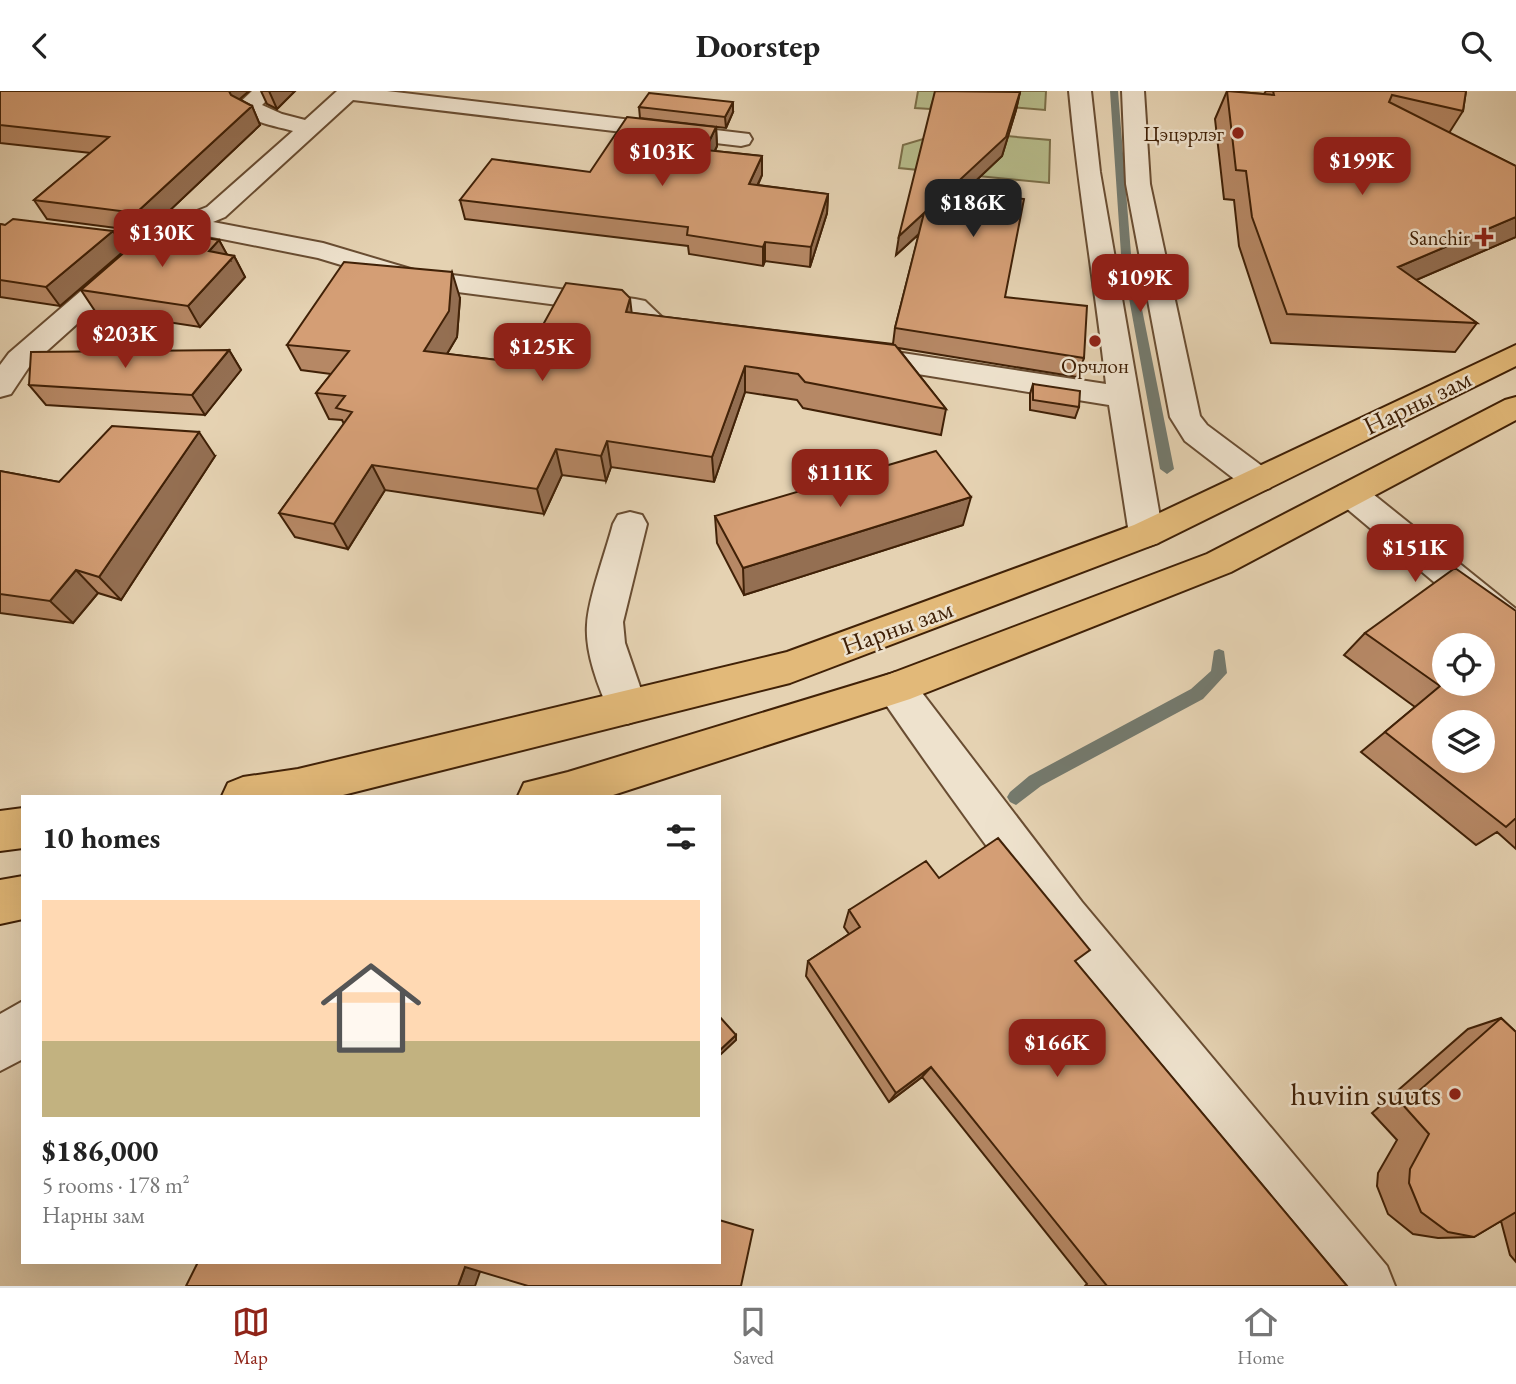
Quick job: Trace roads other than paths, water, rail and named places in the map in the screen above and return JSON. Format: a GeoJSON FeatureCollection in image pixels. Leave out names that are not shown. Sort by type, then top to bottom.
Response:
{"type":"FeatureCollection","features":[{"type":"Feature","properties":{"kind":"main road","name":"Нарны зам"},"geometry":{"type":"LineString","coordinates":[[250,795],[298,788],[790,667],[1146,534],[1516,354]]}},
{"type":"Feature","properties":{"kind":"main road","name":"Нарны зам"},"geometry":{"type":"LineString","coordinates":[[544,795],[568,790],[896,688],[1219,563],[1516,407]]}},
{"type":"Feature","properties":{"kind":"main road"},"geometry":{"type":"LineString","coordinates":[[0,831],[21,828]]}},
{"type":"Feature","properties":{"kind":"main road"},"geometry":{"type":"LineString","coordinates":[[0,902],[21,897]]}},
{"type":"Feature","properties":{"kind":"street"},"geometry":{"type":"LineString","coordinates":[[265,91],[247,106],[274,119],[310,128]]}},
{"type":"Feature","properties":{"kind":"street"},"geometry":{"type":"LineString","coordinates":[[1080,91],[1088,172],[1146,534]]}},
{"type":"Feature","properties":{"kind":"street"},"geometry":{"type":"LineString","coordinates":[[1133,91],[1138,184],[1185,417],[1196,433],[1258,480]]}},
{"type":"Feature","properties":{"kind":"street"},"geometry":{"type":"LineString","coordinates":[[713,337],[660,331],[635,307],[411,278],[323,251],[173,230],[216,212],[351,92],[741,139]]}},
{"type":"Feature","properties":{"kind":"street"},"geometry":{"type":"LineString","coordinates":[[0,387],[19,360],[141,252]]}},
{"type":"Feature","properties":{"kind":"street"},"geometry":{"type":"LineString","coordinates":[[832,352],[1123,397]]}},
{"type":"Feature","properties":{"kind":"street"},"geometry":{"type":"LineString","coordinates":[[1351,494],[1516,630]]}},
{"type":"Feature","properties":{"kind":"street"},"geometry":{"type":"LineString","coordinates":[[627,707],[606,643],[605,622],[630,524]]}},
{"type":"Feature","properties":{"kind":"street"},"geometry":{"type":"LineString","coordinates":[[896,688],[1122,991],[1367,1286]]}},
{"type":"Feature","properties":{"kind":"street"},"geometry":{"type":"LineString","coordinates":[[0,1047],[21,1027]]}},
{"type":"Feature","properties":{"kind":"waterway"},"geometry":{"type":"LineString","coordinates":[[1114,91],[1126,254],[1167,469]]}},
{"type":"Feature","properties":{"kind":"waterway"},"geometry":{"type":"LineString","coordinates":[[1016,797],[1035,781],[1197,694],[1219,673],[1219,655]]}},
{"type":"Feature","properties":{"kind":"place","name":"Цэцэрлэг"},"geometry":{"type":"Point","coordinates":[1238,133]}},
{"type":"Feature","properties":{"kind":"place","name":"Sanchir"},"geometry":{"type":"Point","coordinates":[1484,237]}},
{"type":"Feature","properties":{"kind":"place","name":"Орчлон"},"geometry":{"type":"Point","coordinates":[1095,341]}},
{"type":"Feature","properties":{"kind":"place","name":"huviin suuts"},"geometry":{"type":"Point","coordinates":[1455,1094]}}]}
